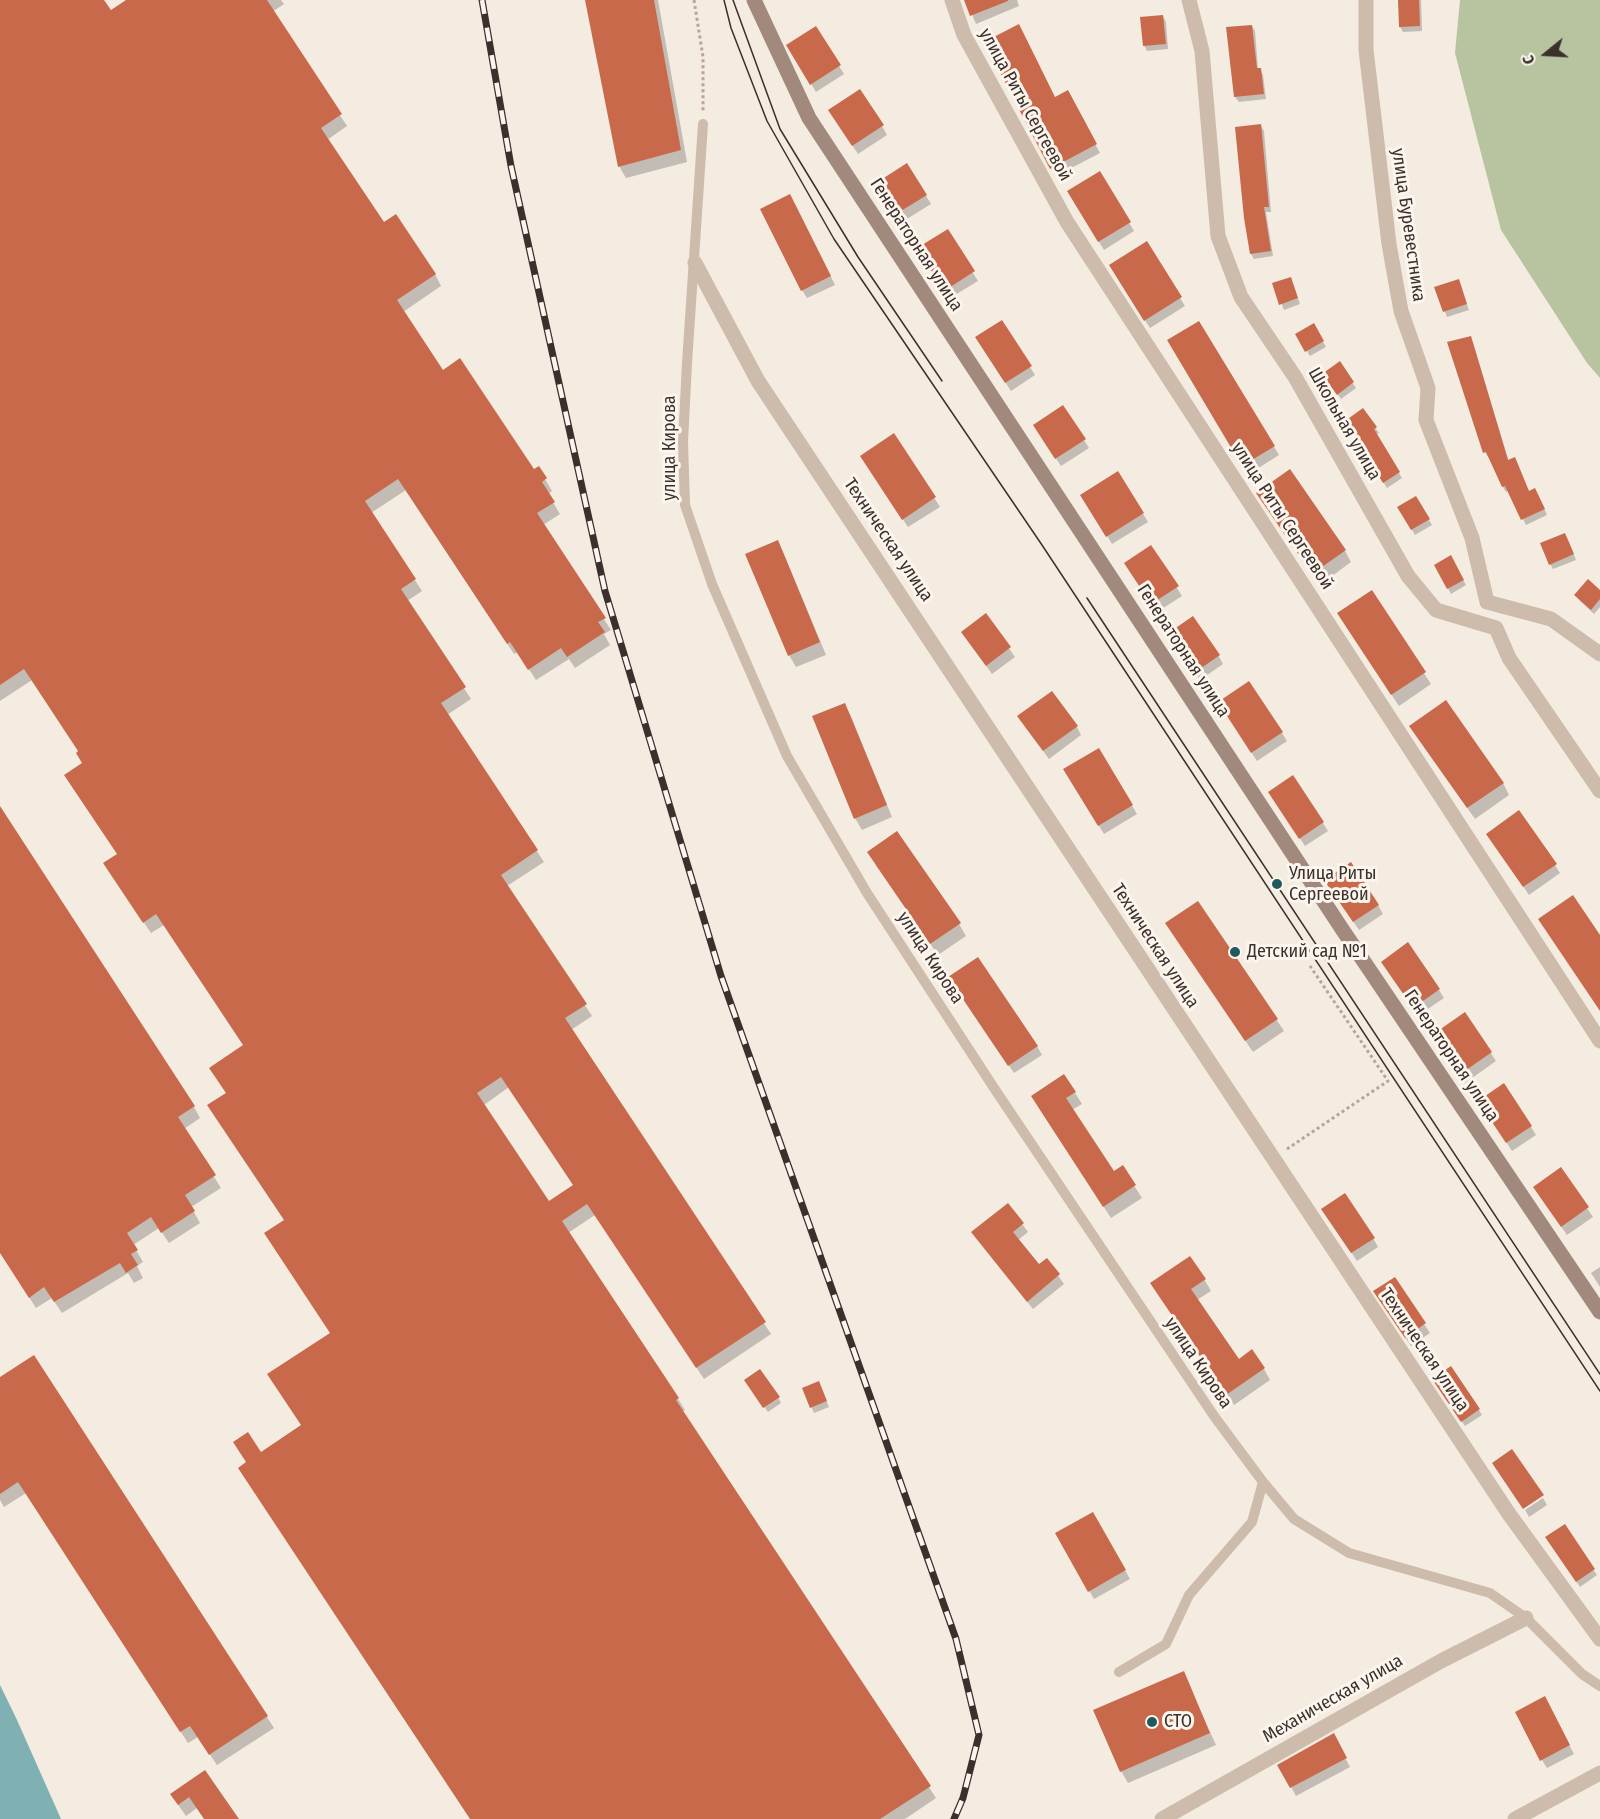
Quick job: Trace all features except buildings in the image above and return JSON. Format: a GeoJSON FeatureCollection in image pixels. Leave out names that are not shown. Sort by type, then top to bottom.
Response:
{"type":"FeatureCollection","features":[{"type":"Feature","properties":{"kind":"main road","name":"Генераторная улица"},"geometry":{"type":"LineString","coordinates":[[754,0],[809,118],[1342,929],[1600,1312]]}},
{"type":"Feature","properties":{"kind":"street","name":"улица Риты Сергеевой"},"geometry":{"type":"LineString","coordinates":[[951,0],[964,35],[1067,222],[1600,1041]]}},
{"type":"Feature","properties":{"kind":"street","name":"Школьная улица"},"geometry":{"type":"LineString","coordinates":[[1189,0],[1202,51],[1218,236],[1241,297],[1295,377],[1408,576],[1436,610],[1496,628]]}},
{"type":"Feature","properties":{"kind":"street","name":"улица Буревестника"},"geometry":{"type":"LineString","coordinates":[[1366,0],[1366,50],[1389,244],[1401,311],[1428,388],[1426,420],[1472,538],[1487,602],[1496,628]]}},
{"type":"Feature","properties":{"kind":"street","name":"Техническая улица"},"geometry":{"type":"LineString","coordinates":[[695,263],[758,381],[1509,1514],[1600,1639]]}},
{"type":"Feature","properties":{"kind":"street"},"geometry":{"type":"LineString","coordinates":[[1487,602],[1551,619],[1600,654]]}},
{"type":"Feature","properties":{"kind":"street"},"geometry":{"type":"LineString","coordinates":[[1496,628],[1509,658],[1600,792]]}},
{"type":"Feature","properties":{"kind":"street","name":"Механическая улица"},"geometry":{"type":"LineString","coordinates":[[1162,1819],[1441,1661],[1526,1618]]}},
{"type":"Feature","properties":{"kind":"street"},"geometry":{"type":"LineString","coordinates":[[1515,1819],[1600,1773]]}},
{"type":"Feature","properties":{"kind":"lane","name":"улица Кирова"},"geometry":{"type":"LineString","coordinates":[[703,124],[683,442],[685,505],[712,584],[788,756],[867,893],[988,1078],[1214,1416],[1263,1482],[1294,1518],[1349,1553],[1490,1593],[1526,1618],[1582,1674],[1600,1686]]}},
{"type":"Feature","properties":{"kind":"lane"},"geometry":{"type":"LineString","coordinates":[[1119,1672],[1166,1644],[1189,1595],[1252,1522],[1263,1482]]}},
{"type":"Feature","properties":{"kind":"path"},"geometry":{"type":"LineString","coordinates":[[694,0],[703,57],[703,124]]}},
{"type":"Feature","properties":{"kind":"path"},"geometry":{"type":"LineString","coordinates":[[1273,1158],[1388,1081],[1310,966]]}},
{"type":"Feature","properties":{"kind":"green space"},"geometry":{"type":"Polygon","coordinates":[[[1460,0],[1600,0],[1600,378],[1587,363],[1501,230],[1455,53],[1460,0]]]}},
{"type":"Feature","properties":{"kind":"water"},"geometry":{"type":"Polygon","coordinates":[[[0,1685],[17,1720],[61,1819],[0,1819],[0,1685]]]}},
{"type":"Feature","properties":{"kind":"tram line"},"geometry":{"type":"LineString","coordinates":[[724,0],[731,28],[767,121],[834,239],[1042,545],[1600,1391]]}},
{"type":"Feature","properties":{"kind":"tram line"},"geometry":{"type":"LineString","coordinates":[[733,0],[780,129],[858,257],[942,381]]}},
{"type":"Feature","properties":{"kind":"tram line"},"geometry":{"type":"LineString","coordinates":[[1087,598],[1600,1374]]}},
{"type":"Feature","properties":{"kind":"railway"},"geometry":{"type":"LineString","coordinates":[[482,0],[511,166],[605,591],[721,976],[956,1639],[979,1735],[963,1798],[954,1819]]}},
{"type":"Feature","properties":{"kind":"place","name":"Улица Риты Сергеевой"},"geometry":{"type":"Point","coordinates":[1277,884]}},
{"type":"Feature","properties":{"kind":"place","name":"Детский сад №1"},"geometry":{"type":"Point","coordinates":[1235,952]}},
{"type":"Feature","properties":{"kind":"place","name":"СТО"},"geometry":{"type":"Point","coordinates":[1152,1722]}}]}
